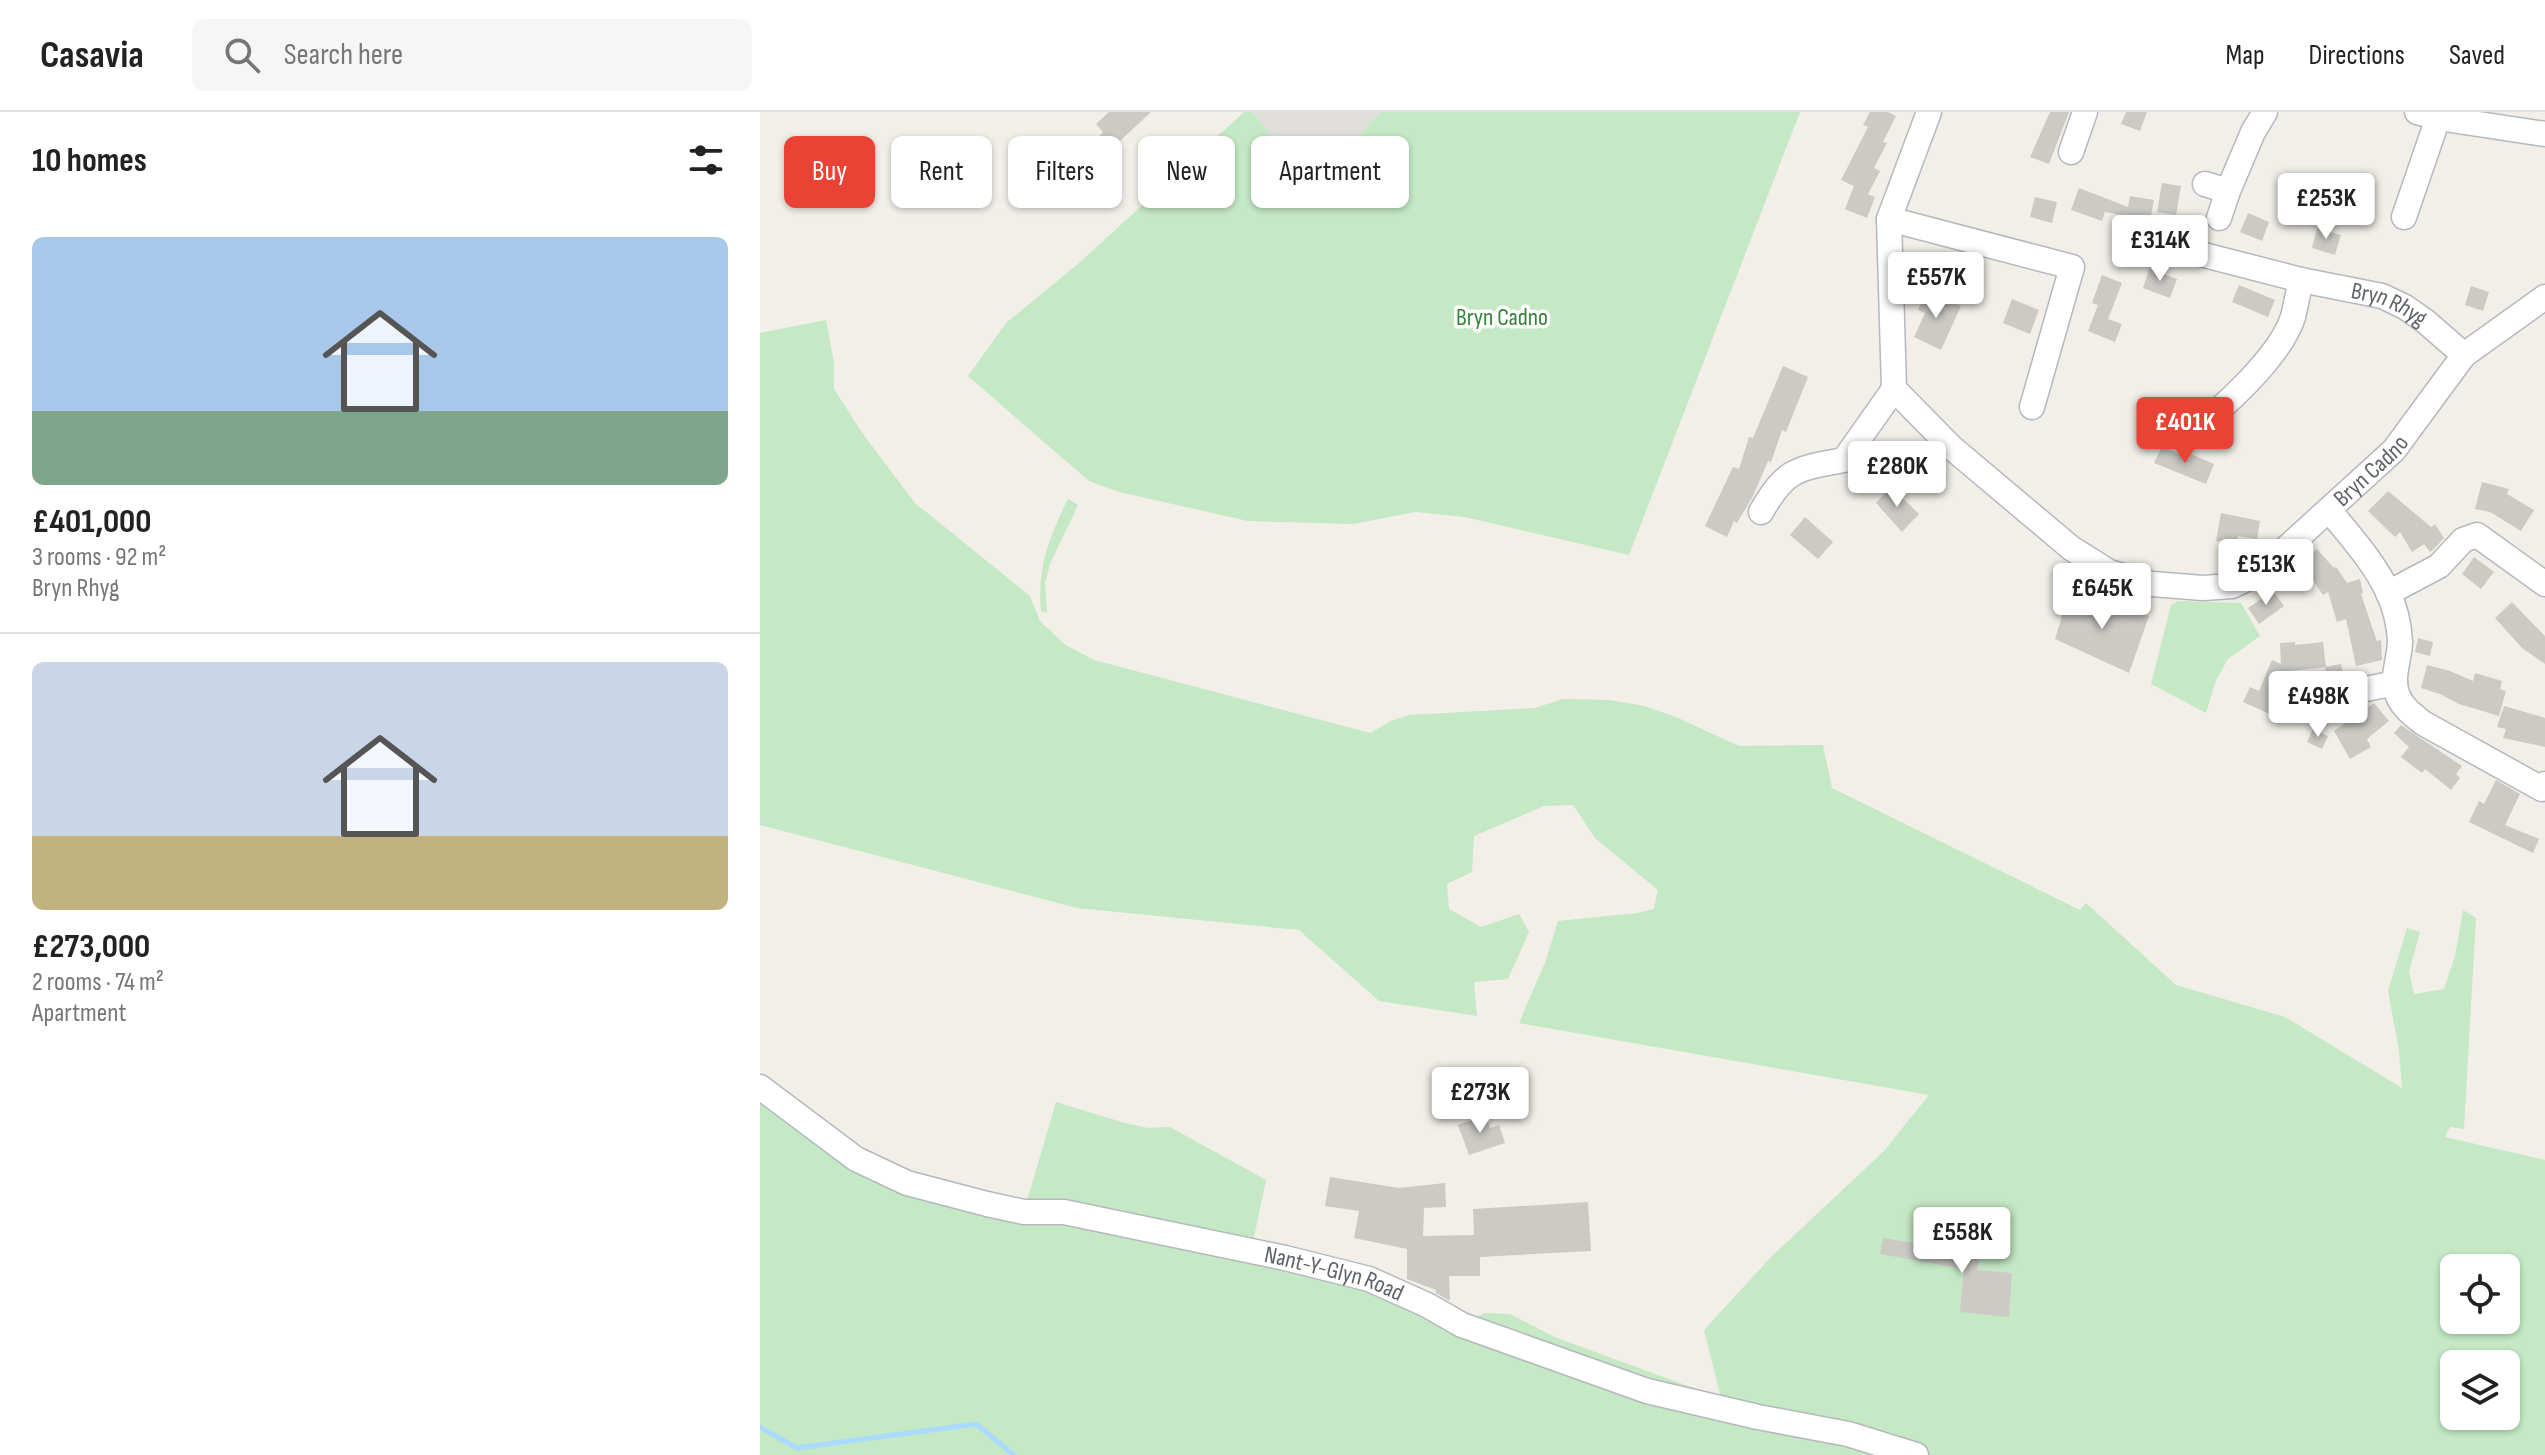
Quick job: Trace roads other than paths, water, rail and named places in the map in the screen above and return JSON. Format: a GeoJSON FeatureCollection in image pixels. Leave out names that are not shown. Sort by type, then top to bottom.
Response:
{"type":"FeatureCollection","features":[{"type":"Feature","properties":{"kind":"street"},"geometry":{"type":"LineString","coordinates":[[1761,512],[1785,477],[1795,471],[1844,460],[1894,389],[1889,219],[1929,112]]}},
{"type":"Feature","properties":{"kind":"street"},"geometry":{"type":"LineString","coordinates":[[2071,152],[2085,112]]}},
{"type":"Feature","properties":{"kind":"street"},"geometry":{"type":"LineString","coordinates":[[2219,218],[2217,187],[2265,112]]}},
{"type":"Feature","properties":{"kind":"street"},"geometry":{"type":"LineString","coordinates":[[2404,217],[2428,115],[2545,134]]}},
{"type":"Feature","properties":{"kind":"street"},"geometry":{"type":"LineString","coordinates":[[1889,219],[2072,267],[2032,407]]}},
{"type":"Feature","properties":{"kind":"street","name":"Bryn Rhyg"},"geometry":{"type":"LineString","coordinates":[[2173,247],[2301,280],[2382,296],[2425,321],[2464,355]]}},
{"type":"Feature","properties":{"kind":"street"},"geometry":{"type":"LineString","coordinates":[[2188,434],[2223,406],[2277,348],[2292,318],[2301,280]]}},
{"type":"Feature","properties":{"kind":"street","name":"Bryn Cadno"},"geometry":{"type":"LineString","coordinates":[[1894,389],[1951,447],[2071,548],[2109,572],[2152,584],[2203,588],[2232,586],[2259,573],[2394,450],[2464,355],[2545,297]]}},
{"type":"Feature","properties":{"kind":"street"},"geometry":{"type":"LineString","coordinates":[[2330,511],[2361,549],[2388,593],[2396,614],[2400,641],[2395,683],[2397,696],[2406,709],[2423,723],[2542,789],[2545,784]]}},
{"type":"Feature","properties":{"kind":"street"},"geometry":{"type":"LineString","coordinates":[[2388,593],[2439,566],[2463,540],[2477,535],[2533,585]]}},
{"type":"Feature","properties":{"kind":"street"},"geometry":{"type":"LineString","coordinates":[[2315,706],[2395,683]]}},
{"type":"Feature","properties":{"kind":"street","name":"Nant-Y-Glyn Road"},"geometry":{"type":"LineString","coordinates":[[760,1087],[856,1159],[907,1183],[1024,1212],[1064,1212],[1285,1258],[1369,1279],[1427,1305],[1462,1325],[1647,1391],[1743,1414],[1848,1434],[1916,1455]]}},
{"type":"Feature","properties":{"kind":"waterway"},"geometry":{"type":"LineString","coordinates":[[760,1427],[797,1448],[976,1424],[1014,1455]]}}]}
